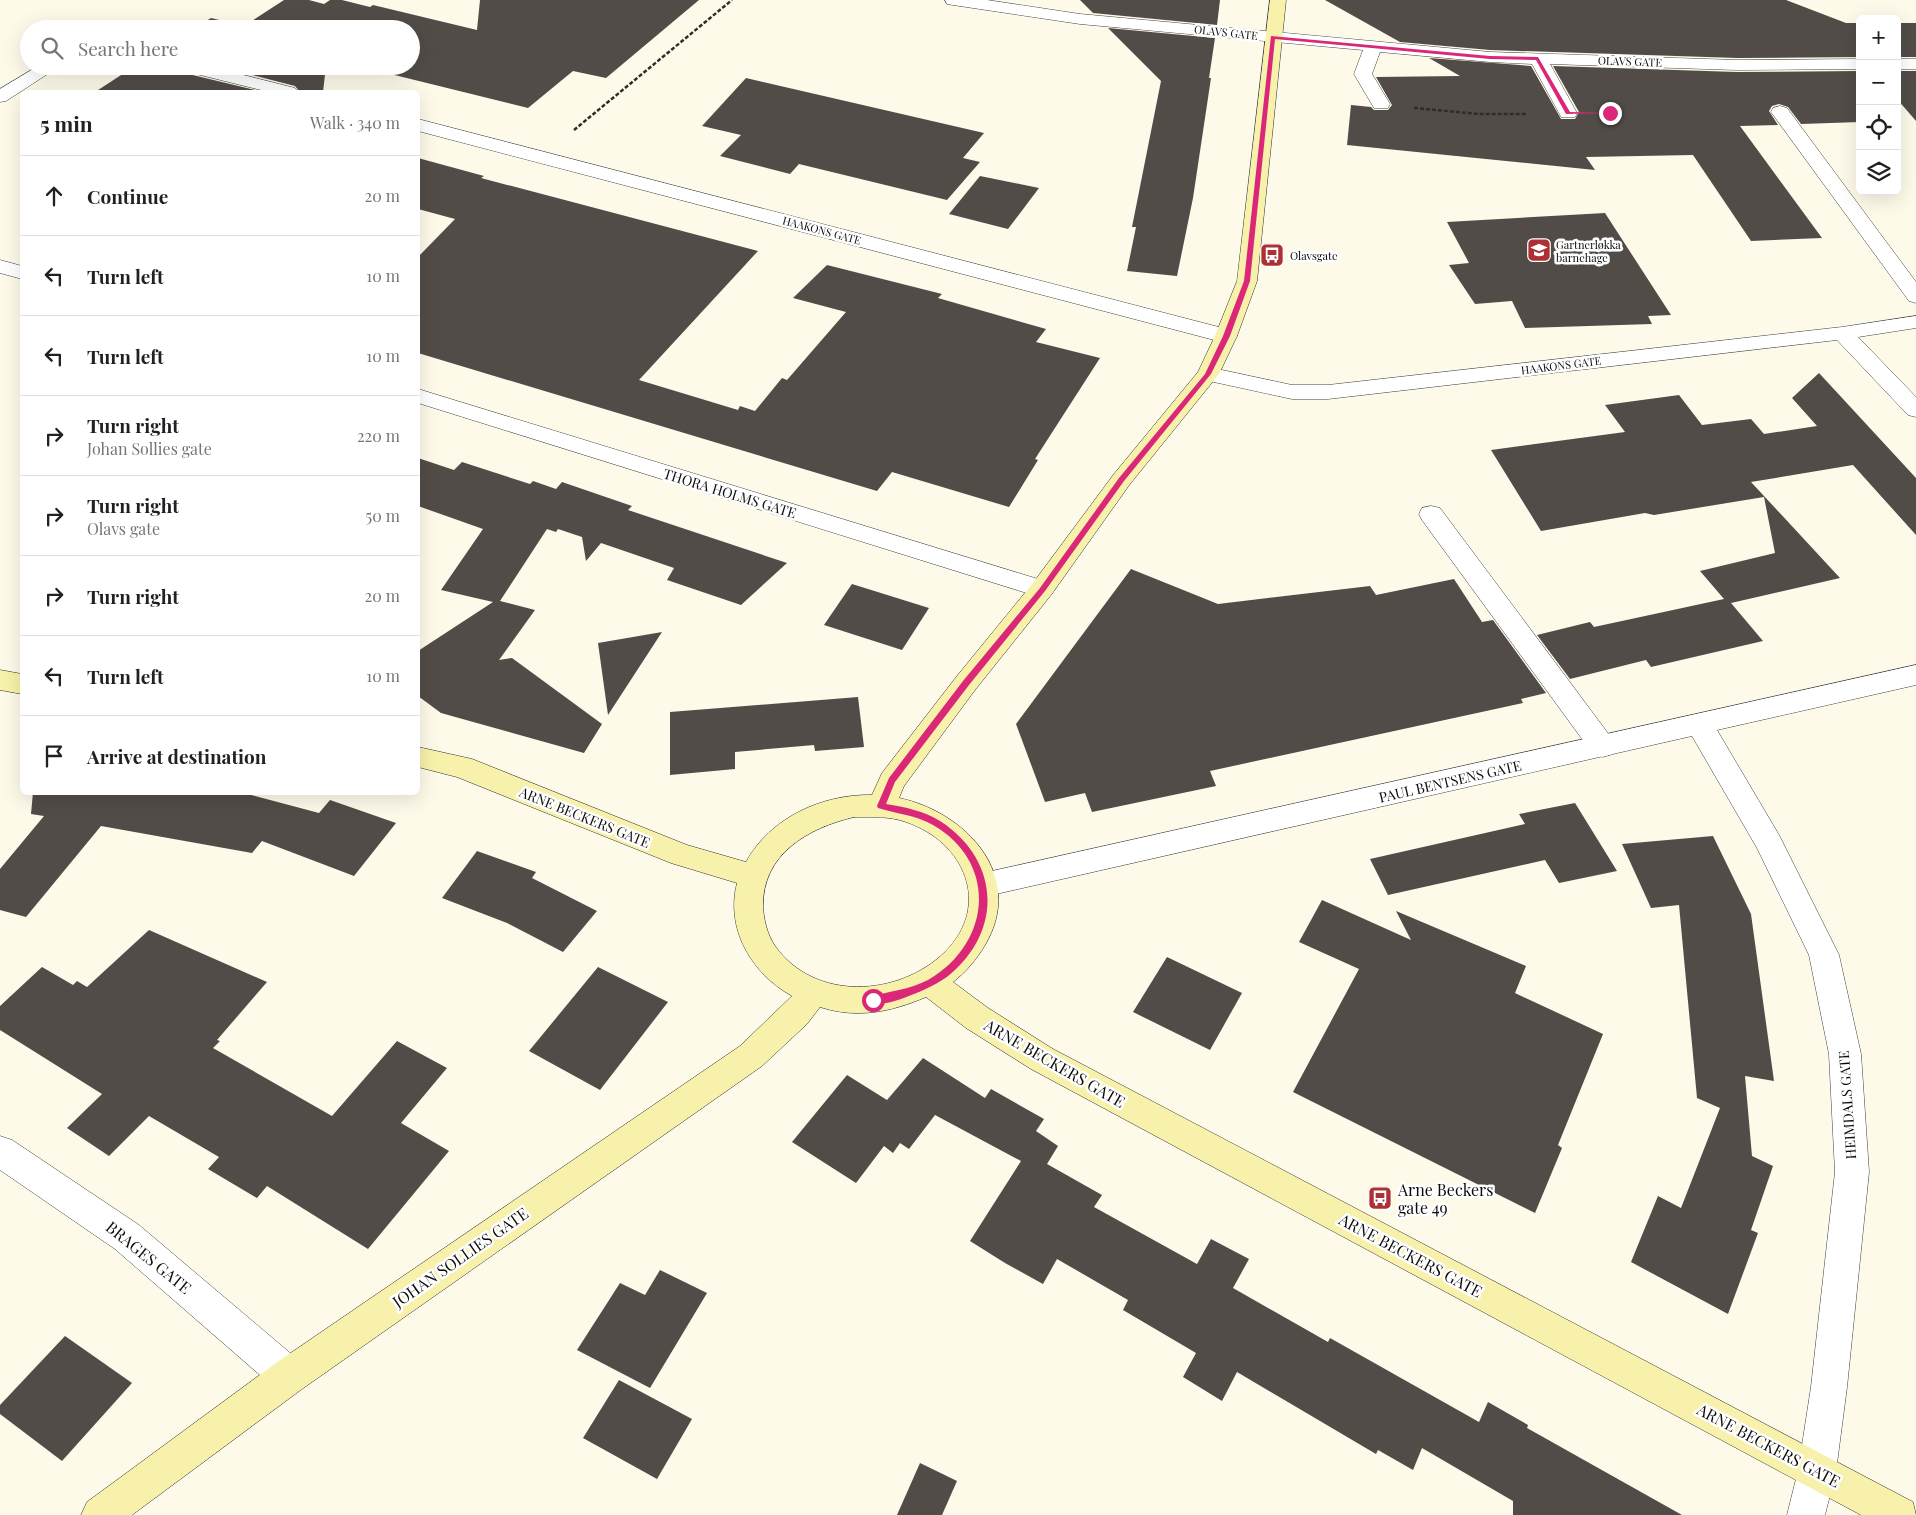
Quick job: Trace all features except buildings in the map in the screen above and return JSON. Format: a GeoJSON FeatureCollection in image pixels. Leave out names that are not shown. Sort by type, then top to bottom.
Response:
{"type":"FeatureCollection","features":[{"type":"Feature","properties":{"kind":"main road"},"geometry":{"type":"LineString","coordinates":[[881,806],[892,781],[966,683],[1042,590],[1122,479],[1208,374],[1226,336],[1247,281],[1272,37],[1278,0]]}},
{"type":"Feature","properties":{"kind":"main road"},"geometry":{"type":"LineString","coordinates":[[0,680],[20,684]]}},
{"type":"Feature","properties":{"kind":"main road","name":"ARNE BECKERS GATE"},"geometry":{"type":"LineString","coordinates":[[420,758],[462,768],[681,855],[753,876]]}},
{"type":"Feature","properties":{"kind":"main road"},"geometry":{"type":"LineString","coordinates":[[854,806],[881,806],[910,812],[936,823],[959,840],[974,861],[983,885],[984,907],[979,929],[969,949],[952,968],[931,983],[903,995],[873,1000],[842,1000],[812,992],[789,980],[770,963],[756,943],[748,921],[747,899],[753,876],[765,855],[781,837],[803,822],[827,812],[854,806]]}},
{"type":"Feature","properties":{"kind":"main road","name":"ARNE BECKERS GATE"},"geometry":{"type":"LineString","coordinates":[[931,983],[977,1018],[1042,1059],[1900,1515]]}},
{"type":"Feature","properties":{"kind":"main road","name":"JOHAN SOLLIES GATE"},"geometry":{"type":"LineString","coordinates":[[100,1515],[289,1376],[750,1056],[796,1014],[812,992]]}},
{"type":"Feature","properties":{"kind":"street","name":"OLAVS GATE"},"geometry":{"type":"LineString","coordinates":[[953,0],[1080,19],[1490,57],[1736,65],[1856,64]]}},
{"type":"Feature","properties":{"kind":"street"},"geometry":{"type":"LineString","coordinates":[[1373,46],[1363,74],[1381,104]]}},
{"type":"Feature","properties":{"kind":"street"},"geometry":{"type":"LineString","coordinates":[[1538,59],[1568,113]]}},
{"type":"Feature","properties":{"kind":"street"},"geometry":{"type":"LineString","coordinates":[[1901,64],[1916,64]]}},
{"type":"Feature","properties":{"kind":"street"},"geometry":{"type":"LineString","coordinates":[[0,98],[37,75]]}},
{"type":"Feature","properties":{"kind":"street"},"geometry":{"type":"LineString","coordinates":[[222,75],[281,90]]}},
{"type":"Feature","properties":{"kind":"street"},"geometry":{"type":"LineString","coordinates":[[1780,112],[1916,297]]}},
{"type":"Feature","properties":{"kind":"street","name":"HAAKONS GATE"},"geometry":{"type":"LineString","coordinates":[[420,126],[1226,336]]}},
{"type":"Feature","properties":{"kind":"street"},"geometry":{"type":"LineString","coordinates":[[0,266],[20,272]]}},
{"type":"Feature","properties":{"kind":"street","name":"HAAKONS GATE"},"geometry":{"type":"LineString","coordinates":[[1208,374],[1292,392],[1328,392],[1842,333],[1916,322]]}},
{"type":"Feature","properties":{"kind":"street"},"geometry":{"type":"LineString","coordinates":[[1842,333],[1916,410]]}},
{"type":"Feature","properties":{"kind":"street","name":"THORA HOLMS GATE"},"geometry":{"type":"LineString","coordinates":[[420,397],[1042,590]]}},
{"type":"Feature","properties":{"kind":"street"},"geometry":{"type":"LineString","coordinates":[[1431,514],[1603,746]]}},
{"type":"Feature","properties":{"kind":"street","name":"PAUL BENTSENS GATE"},"geometry":{"type":"LineString","coordinates":[[983,885],[1916,675]]}},
{"type":"Feature","properties":{"kind":"street","name":"HEIMDALS GATE"},"geometry":{"type":"LineString","coordinates":[[1700,725],[1769,843],[1824,954],[1845,1054],[1852,1172],[1817,1471],[1806,1515]]}},
{"type":"Feature","properties":{"kind":"street","name":"BRAGES GATE"},"geometry":{"type":"LineString","coordinates":[[0,1151],[127,1236],[289,1376]]}},
{"type":"Feature","properties":{"kind":"path"},"geometry":{"type":"LineString","coordinates":[[542,157],[732,0]]}},
{"type":"Feature","properties":{"kind":"path"},"geometry":{"type":"LineString","coordinates":[[1381,104],[1479,114],[1610,113]]}},
{"type":"Feature","properties":{"kind":"place","name":"Gartnerløkka barnehage"},"geometry":{"type":"Point","coordinates":[1539,250]}},
{"type":"Feature","properties":{"kind":"place","name":"Olavsgate"},"geometry":{"type":"Point","coordinates":[1272,255]}},
{"type":"Feature","properties":{"kind":"place","name":"Arne Beckers gate 49"},"geometry":{"type":"Point","coordinates":[1380,1198]}},
{"type":"Feature","properties":{"kind":"route"},"geometry":{"type":"LineString","coordinates":[[873,1000],[903,995],[931,983],[952,968],[969,949],[979,929],[984,907],[983,885],[974,861],[959,840],[936,823],[910,812],[881,806],[892,781],[966,683],[1042,590],[1122,479],[1208,374],[1226,336],[1247,281],[1272,37],[1490,57],[1538,59],[1568,113],[1610,113]]}}]}
